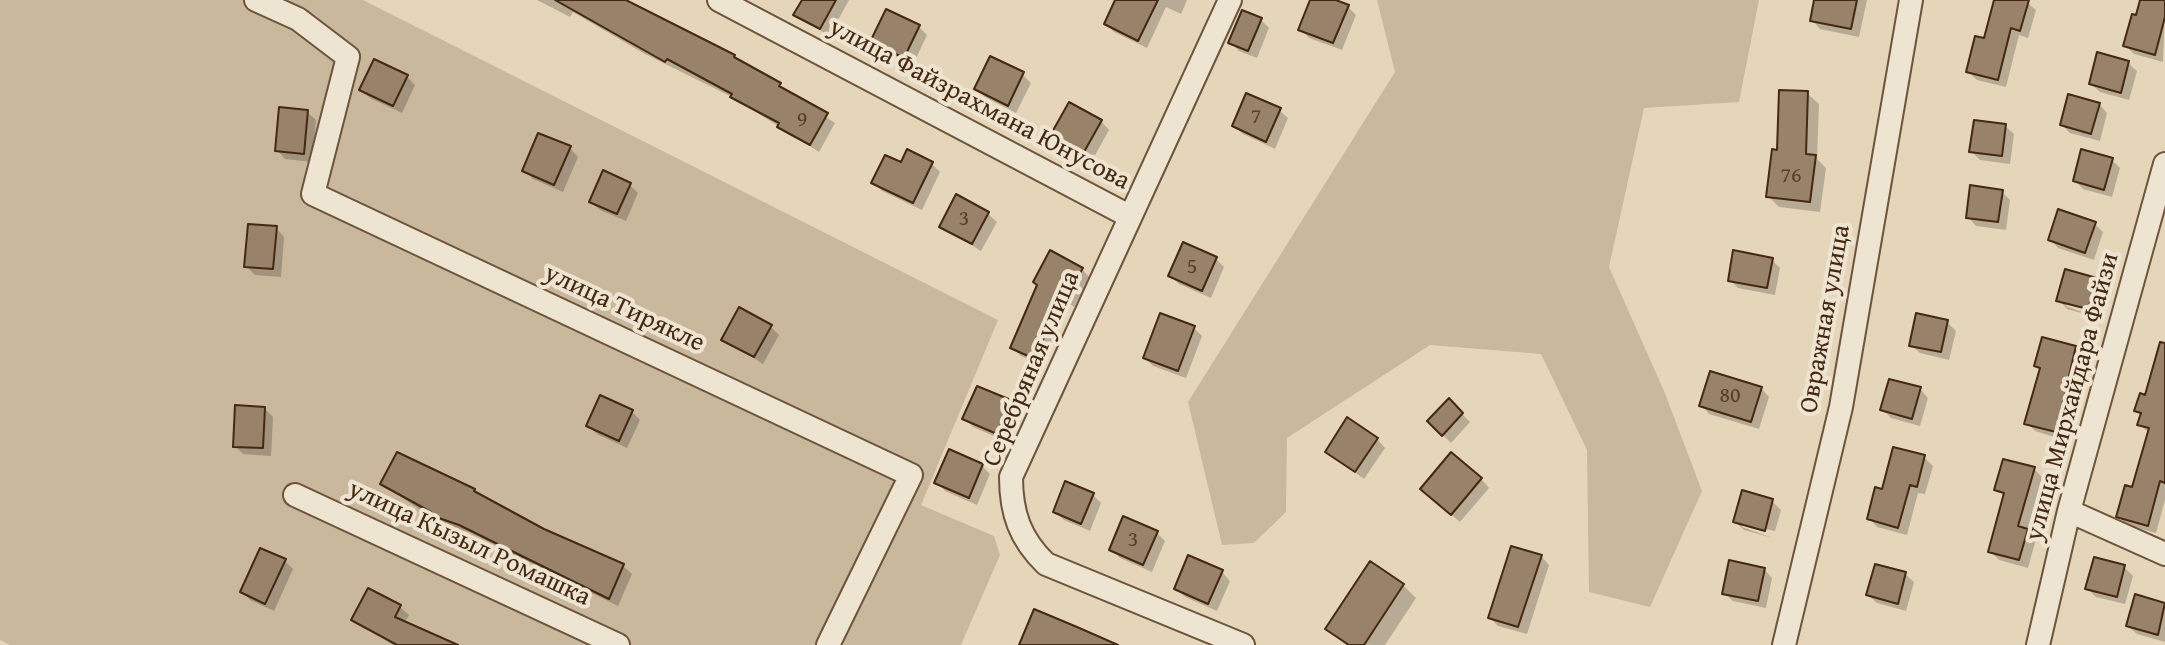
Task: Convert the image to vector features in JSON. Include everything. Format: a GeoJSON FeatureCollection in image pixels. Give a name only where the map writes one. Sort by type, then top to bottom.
{"type":"FeatureCollection","features":[{"type":"Feature","properties":{"kind":"street","name":"улица Тирякле"},"geometry":{"type":"LineString","coordinates":[[256,0],[298,19],[348,57],[313,194],[911,475],[828,645]]}},
{"type":"Feature","properties":{"kind":"street","name":"улица Файзрахмана Юнусова"},"geometry":{"type":"LineString","coordinates":[[719,0],[1129,216]]}},
{"type":"Feature","properties":{"kind":"street","name":"Серебряная улица"},"geometry":{"type":"LineString","coordinates":[[1230,0],[1011,477],[1011,503],[1029,547],[1046,564],[1243,645]]}},
{"type":"Feature","properties":{"kind":"street","name":"Овражная улица"},"geometry":{"type":"LineString","coordinates":[[1784,645],[1841,407],[1911,0]]}},
{"type":"Feature","properties":{"kind":"street","name":"улица Мирхайдара Файзи"},"geometry":{"type":"LineString","coordinates":[[2038,645],[2069,511],[2165,164]]}},
{"type":"Feature","properties":{"kind":"street","name":"улица Кызыл Ромашка"},"geometry":{"type":"LineString","coordinates":[[295,495],[618,645]]}},
{"type":"Feature","properties":{"kind":"street"},"geometry":{"type":"LineString","coordinates":[[2069,511],[2165,554]]}},
{"type":"Feature","properties":{"kind":"shaded area"},"geometry":{"type":"Polygon","coordinates":[[[0,0],[363,0],[998,320],[921,505],[994,536],[1000,555],[961,645],[10,645],[0,640],[0,0]]]}},
{"type":"Feature","properties":{"kind":"shaded area"},"geometry":{"type":"Polygon","coordinates":[[[1377,0],[1759,0],[1739,102],[1644,108],[1609,267],[1664,391],[1702,491],[1650,607],[1589,592],[1587,450],[1541,354],[1430,345],[1287,438],[1286,512],[1254,543],[1222,545],[1188,402],[1395,72],[1377,0]]]}},
{"type":"Feature","properties":{"kind":"building"},"geometry":{"type":"Polygon","coordinates":[[[555,0],[626,0],[735,55],[781,83],[779,86],[828,113],[810,145],[777,127],[779,123],[730,97],[732,94],[667,59],[665,62],[555,0]]]}},
{"type":"Feature","properties":{"kind":"building"},"geometry":{"type":"Polygon","coordinates":[[[802,0],[836,0],[820,29],[793,15],[802,0]]]}},
{"type":"Feature","properties":{"kind":"building"},"geometry":{"type":"Polygon","coordinates":[[[1115,0],[1158,0],[1138,41],[1104,24],[1115,0]]]}},
{"type":"Feature","properties":{"kind":"building"},"geometry":{"type":"Polygon","coordinates":[[[1310,0],[1336,0],[1349,5],[1333,43],[1298,30],[1310,0]]]}},
{"type":"Feature","properties":{"kind":"building"},"geometry":{"type":"Polygon","coordinates":[[[1814,0],[1857,0],[1851,29],[1810,21],[1814,0]]]}},
{"type":"Feature","properties":{"kind":"building"},"geometry":{"type":"Polygon","coordinates":[[[1994,0],[2029,0],[2020,31],[2011,28],[1998,80],[1966,72],[1975,36],[1984,38],[1994,0]]]}},
{"type":"Feature","properties":{"kind":"building"},"geometry":{"type":"Polygon","coordinates":[[[2140,0],[2165,0],[2165,17],[2155,55],[2123,46],[2132,14],[2136,15],[2140,0]]]}},
{"type":"Feature","properties":{"kind":"building"},"geometry":{"type":"Polygon","coordinates":[[[886,9],[920,25],[904,58],[870,42],[886,9]]]}},
{"type":"Feature","properties":{"kind":"building"},"geometry":{"type":"Polygon","coordinates":[[[1242,10],[1262,18],[1248,51],[1228,43],[1242,10]]]}},
{"type":"Feature","properties":{"kind":"building"},"geometry":{"type":"Polygon","coordinates":[[[2097,52],[2129,61],[2121,93],[2089,84],[2097,52]]]}},
{"type":"Feature","properties":{"kind":"building"},"geometry":{"type":"Polygon","coordinates":[[[990,56],[1024,72],[1008,106],[974,89],[990,56]]]}},
{"type":"Feature","properties":{"kind":"building"},"geometry":{"type":"Polygon","coordinates":[[[374,59],[408,75],[393,106],[359,90],[374,59]]]}},
{"type":"Feature","properties":{"kind":"building"},"geometry":{"type":"Polygon","coordinates":[[[1779,90],[1808,91],[1806,154],[1816,155],[1810,202],[1766,197],[1772,149],[1777,150],[1779,90]]]}},
{"type":"Feature","properties":{"kind":"building"},"geometry":{"type":"Polygon","coordinates":[[[1246,93],[1281,108],[1266,142],[1232,126],[1246,93]]]}},
{"type":"Feature","properties":{"kind":"building"},"geometry":{"type":"Polygon","coordinates":[[[2068,94],[2100,103],[2091,134],[2060,125],[2068,94]]]}},
{"type":"Feature","properties":{"kind":"building"},"geometry":{"type":"Polygon","coordinates":[[[1069,102],[1102,120],[1084,152],[1051,134],[1069,102]]]}},
{"type":"Feature","properties":{"kind":"building"},"geometry":{"type":"Polygon","coordinates":[[[279,107],[308,110],[304,154],[275,151],[279,107]]]}},
{"type":"Feature","properties":{"kind":"building"},"geometry":{"type":"Polygon","coordinates":[[[1974,120],[2006,124],[2002,156],[1969,152],[1974,120]]]}},
{"type":"Feature","properties":{"kind":"building"},"geometry":{"type":"Polygon","coordinates":[[[538,133],[571,146],[554,185],[522,171],[538,133]]]}},
{"type":"Feature","properties":{"kind":"building"},"geometry":{"type":"Polygon","coordinates":[[[907,149],[933,162],[913,203],[871,183],[885,155],[901,162],[907,149]]]}},
{"type":"Feature","properties":{"kind":"building"},"geometry":{"type":"Polygon","coordinates":[[[2081,149],[2113,158],[2104,190],[2073,181],[2081,149]]]}},
{"type":"Feature","properties":{"kind":"building"},"geometry":{"type":"Polygon","coordinates":[[[603,170],[631,183],[617,214],[589,202],[603,170]]]}},
{"type":"Feature","properties":{"kind":"building"},"geometry":{"type":"Polygon","coordinates":[[[1970,185],[2003,190],[1998,222],[1966,218],[1970,185]]]}},
{"type":"Feature","properties":{"kind":"building"},"geometry":{"type":"Polygon","coordinates":[[[956,194],[989,212],[972,244],[939,227],[956,194]]]}},
{"type":"Feature","properties":{"kind":"building"},"geometry":{"type":"Polygon","coordinates":[[[2058,209],[2096,222],[2085,253],[2048,240],[2058,209]]]}},
{"type":"Feature","properties":{"kind":"building"},"geometry":{"type":"Polygon","coordinates":[[[248,224],[277,226],[273,269],[244,267],[248,224]]]}},
{"type":"Feature","properties":{"kind":"building"},"geometry":{"type":"Polygon","coordinates":[[[1183,242],[1217,257],[1202,291],[1168,276],[1183,242]]]}},
{"type":"Feature","properties":{"kind":"building"},"geometry":{"type":"Polygon","coordinates":[[[1050,250],[1083,268],[1065,300],[1061,297],[1035,359],[1010,348],[1037,285],[1033,282],[1050,250]]]}},
{"type":"Feature","properties":{"kind":"building"},"geometry":{"type":"Polygon","coordinates":[[[1733,250],[1773,258],[1767,288],[1728,281],[1733,250]]]}},
{"type":"Feature","properties":{"kind":"building"},"geometry":{"type":"Polygon","coordinates":[[[2065,269],[2097,278],[2088,309],[2056,301],[2065,269]]]}},
{"type":"Feature","properties":{"kind":"building"},"geometry":{"type":"Polygon","coordinates":[[[739,307],[772,325],[754,357],[721,340],[739,307]]]}},
{"type":"Feature","properties":{"kind":"building"},"geometry":{"type":"Polygon","coordinates":[[[1160,313],[1195,326],[1178,371],[1143,358],[1160,313]]]}},
{"type":"Feature","properties":{"kind":"building"},"geometry":{"type":"Polygon","coordinates":[[[1916,313],[1948,320],[1941,352],[1909,346],[1916,313]]]}},
{"type":"Feature","properties":{"kind":"building"},"geometry":{"type":"Polygon","coordinates":[[[2042,337],[2076,346],[2056,432],[2024,424],[2040,368],[2034,366],[2042,337]]]}},
{"type":"Feature","properties":{"kind":"building"},"geometry":{"type":"Polygon","coordinates":[[[2160,342],[2165,343],[2165,483],[2160,481],[2148,526],[2116,517],[2125,485],[2132,487],[2149,428],[2137,425],[2141,413],[2134,411],[2140,393],[2145,395],[2160,342]]]}},
{"type":"Feature","properties":{"kind":"building"},"geometry":{"type":"Polygon","coordinates":[[[1710,371],[1762,387],[1751,422],[1699,406],[1710,371]]]}},
{"type":"Feature","properties":{"kind":"building"},"geometry":{"type":"Polygon","coordinates":[[[1889,379],[1921,387],[1912,419],[1880,410],[1889,379]]]}},
{"type":"Feature","properties":{"kind":"building"},"geometry":{"type":"Polygon","coordinates":[[[977,386],[1011,400],[997,434],[962,419],[977,386]]]}},
{"type":"Feature","properties":{"kind":"building"},"geometry":{"type":"Polygon","coordinates":[[[600,395],[633,410],[619,441],[586,426],[600,395]]]}},
{"type":"Feature","properties":{"kind":"building"},"geometry":{"type":"Polygon","coordinates":[[[1449,398],[1463,413],[1442,436],[1427,421],[1449,398]]]}},
{"type":"Feature","properties":{"kind":"building"},"geometry":{"type":"Polygon","coordinates":[[[235,405],[265,407],[263,448],[233,447],[235,405]]]}},
{"type":"Feature","properties":{"kind":"building"},"geometry":{"type":"Polygon","coordinates":[[[1347,417],[1378,438],[1355,472],[1325,452],[1347,417]]]}},
{"type":"Feature","properties":{"kind":"building"},"geometry":{"type":"Polygon","coordinates":[[[1893,447],[1925,455],[1917,487],[1910,485],[1898,528],[1867,519],[1875,487],[1882,489],[1893,447]]]}},
{"type":"Feature","properties":{"kind":"building"},"geometry":{"type":"Polygon","coordinates":[[[949,449],[983,464],[969,498],[934,483],[949,449]]]}},
{"type":"Feature","properties":{"kind":"building"},"geometry":{"type":"Polygon","coordinates":[[[397,452],[475,489],[544,529],[624,564],[609,599],[459,525],[430,515],[431,512],[380,484],[397,452]]]}},
{"type":"Feature","properties":{"kind":"building"},"geometry":{"type":"Polygon","coordinates":[[[1451,452],[1482,478],[1451,515],[1420,489],[1451,452]]]}},
{"type":"Feature","properties":{"kind":"building"},"geometry":{"type":"Polygon","coordinates":[[[2003,459],[2035,467],[2018,526],[2028,529],[2019,560],[1988,552],[2004,493],[1994,490],[2003,459]]]}},
{"type":"Feature","properties":{"kind":"building"},"geometry":{"type":"Polygon","coordinates":[[[1065,481],[1094,493],[1081,524],[1053,512],[1065,481]]]}},
{"type":"Feature","properties":{"kind":"building"},"geometry":{"type":"Polygon","coordinates":[[[1742,490],[1773,499],[1765,531],[1733,522],[1742,490]]]}},
{"type":"Feature","properties":{"kind":"building"},"geometry":{"type":"Polygon","coordinates":[[[1123,516],[1158,531],[1143,565],[1109,550],[1123,516]]]}},
{"type":"Feature","properties":{"kind":"building"},"geometry":{"type":"Polygon","coordinates":[[[1511,546],[1542,555],[1518,627],[1488,618],[1511,546]]]}},
{"type":"Feature","properties":{"kind":"building"},"geometry":{"type":"Polygon","coordinates":[[[260,548],[286,559],[265,604],[240,592],[260,548]]]}},
{"type":"Feature","properties":{"kind":"building"},"geometry":{"type":"Polygon","coordinates":[[[1188,555],[1223,570],[1208,604],[1174,589],[1188,555]]]}},
{"type":"Feature","properties":{"kind":"building"},"geometry":{"type":"Polygon","coordinates":[[[2094,557],[2125,565],[2117,597],[2085,589],[2094,557]]]}},
{"type":"Feature","properties":{"kind":"building"},"geometry":{"type":"Polygon","coordinates":[[[1729,560],[1765,568],[1758,601],[1722,594],[1729,560]]]}},
{"type":"Feature","properties":{"kind":"building"},"geometry":{"type":"Polygon","coordinates":[[[1370,561],[1404,584],[1364,645],[1349,645],[1325,629],[1370,561]]]}},
{"type":"Feature","properties":{"kind":"building"},"geometry":{"type":"Polygon","coordinates":[[[1875,564],[1906,572],[1898,604],[1866,595],[1875,564]]]}},
{"type":"Feature","properties":{"kind":"building"},"geometry":{"type":"Polygon","coordinates":[[[368,588],[401,605],[395,617],[458,645],[397,645],[351,620],[368,588]]]}},
{"type":"Feature","properties":{"kind":"building"},"geometry":{"type":"Polygon","coordinates":[[[2135,594],[2165,603],[2158,635],[2126,626],[2135,594]]]}},
{"type":"Feature","properties":{"kind":"building"},"geometry":{"type":"Polygon","coordinates":[[[1034,609],[1077,627],[1118,645],[1019,645],[1034,609]]]}}]}
